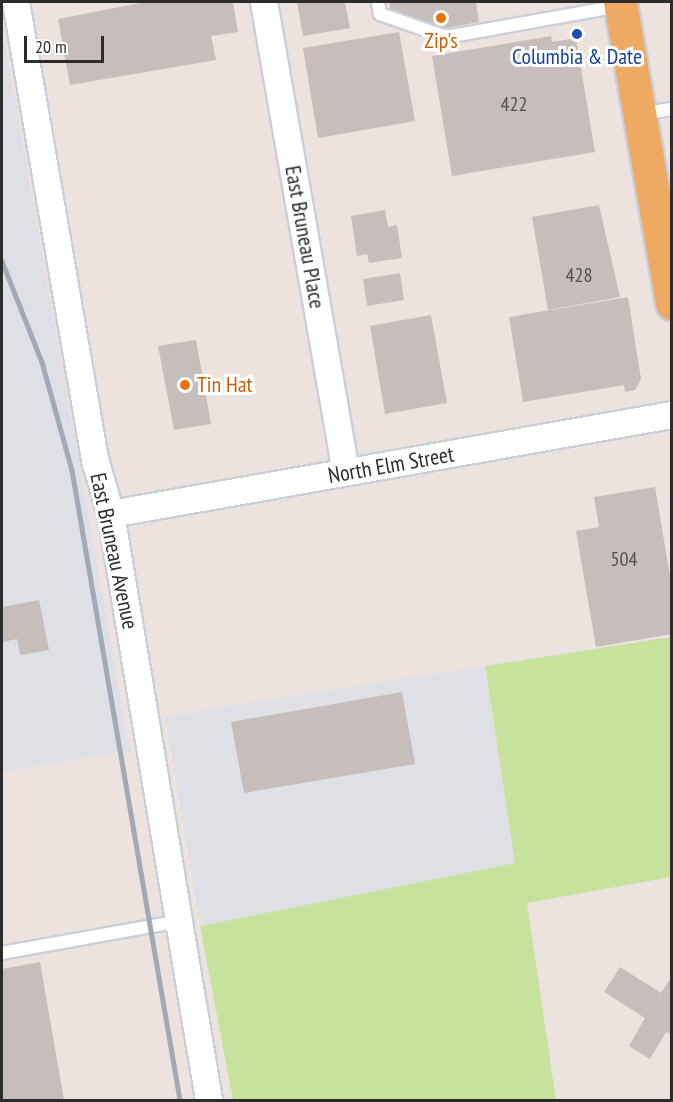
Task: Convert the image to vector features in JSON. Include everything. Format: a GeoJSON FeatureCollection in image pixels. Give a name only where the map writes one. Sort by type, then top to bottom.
{"type":"FeatureCollection","features":[{"type":"Feature","properties":{"kind":"main road"},"geometry":{"type":"LineString","coordinates":[[620,4],[672,304]]}},
{"type":"Feature","properties":{"kind":"street","name":"East Bruneau Avenue"},"geometry":{"type":"LineString","coordinates":[[16,2],[96,464],[111,514],[209,1101]]}},
{"type":"Feature","properties":{"kind":"street","name":"East Bruneau Place"},"geometry":{"type":"LineString","coordinates":[[264,2],[346,472]]}},
{"type":"Feature","properties":{"kind":"street","name":"North Elm Street"},"geometry":{"type":"LineString","coordinates":[[111,514],[672,415]]}},
{"type":"Feature","properties":{"kind":"lane"},"geometry":{"type":"LineString","coordinates":[[378,2],[380,14],[446,37],[620,4]]}},
{"type":"Feature","properties":{"kind":"lane"},"geometry":{"type":"LineString","coordinates":[[639,115],[672,109]]}},
{"type":"Feature","properties":{"kind":"lane"},"geometry":{"type":"LineString","coordinates":[[2,953],[179,921]]}},
{"type":"Feature","properties":{"kind":"shaded area"},"geometry":{"type":"Polygon","coordinates":[[[2,27],[130,751],[2,772],[2,27]]]}},
{"type":"Feature","properties":{"kind":"shaded area"},"geometry":{"type":"Polygon","coordinates":[[[484,666],[515,863],[200,926],[165,716],[484,666]]]}},
{"type":"Feature","properties":{"kind":"green space"},"geometry":{"type":"Polygon","coordinates":[[[671,637],[671,877],[527,903],[556,1100],[233,1100],[200,926],[515,863],[485,666],[671,637]]]}},
{"type":"Feature","properties":{"kind":"building"},"geometry":{"type":"Polygon","coordinates":[[[145,2],[233,2],[238,32],[211,36],[216,60],[70,85],[58,19],[145,2]]]}},
{"type":"Feature","properties":{"kind":"building"},"geometry":{"type":"Polygon","coordinates":[[[297,2],[345,2],[350,28],[303,36],[297,2]]]}},
{"type":"Feature","properties":{"kind":"building","name":"Zip's"},"geometry":{"type":"Polygon","coordinates":[[[389,2],[476,2],[479,22],[440,29],[391,14],[389,2]]]}},
{"type":"Feature","properties":{"kind":"building"},"geometry":{"type":"Polygon","coordinates":[[[399,32],[415,121],[318,138],[303,48],[399,32]]]}},
{"type":"Feature","properties":{"kind":"building"},"geometry":{"type":"Polygon","coordinates":[[[551,36],[552,42],[576,38],[595,152],[452,176],[432,56],[551,36]]]}},
{"type":"Feature","properties":{"kind":"building"},"geometry":{"type":"Polygon","coordinates":[[[599,205],[620,297],[548,310],[532,217],[599,205]]]}},
{"type":"Feature","properties":{"kind":"building"},"geometry":{"type":"Polygon","coordinates":[[[385,210],[388,227],[397,225],[402,258],[369,263],[367,254],[357,256],[351,216],[385,210]]]}},
{"type":"Feature","properties":{"kind":"building"},"geometry":{"type":"Polygon","coordinates":[[[400,273],[404,300],[367,306],[363,279],[400,273]]]}},
{"type":"Feature","properties":{"kind":"building"},"geometry":{"type":"Polygon","coordinates":[[[628,297],[641,379],[635,390],[625,392],[624,385],[523,402],[509,317],[628,297]]]}},
{"type":"Feature","properties":{"kind":"building"},"geometry":{"type":"Polygon","coordinates":[[[431,315],[447,403],[385,414],[370,326],[431,315]]]}},
{"type":"Feature","properties":{"kind":"building","name":"Tin Hat"},"geometry":{"type":"Polygon","coordinates":[[[196,340],[211,424],[174,430],[158,346],[196,340]]]}},
{"type":"Feature","properties":{"kind":"building"},"geometry":{"type":"Polygon","coordinates":[[[655,487],[672,588],[672,634],[596,647],[576,531],[599,527],[594,497],[655,487]]]}},
{"type":"Feature","properties":{"kind":"building"},"geometry":{"type":"Polygon","coordinates":[[[39,600],[49,650],[20,655],[17,639],[2,642],[2,607],[39,600]]]}},
{"type":"Feature","properties":{"kind":"building"},"geometry":{"type":"Polygon","coordinates":[[[402,692],[415,764],[244,793],[231,722],[402,692]]]}},
{"type":"Feature","properties":{"kind":"building"},"geometry":{"type":"Polygon","coordinates":[[[40,962],[64,1100],[2,1100],[2,969],[40,962]]]}},
{"type":"Feature","properties":{"kind":"building"},"geometry":{"type":"Polygon","coordinates":[[[620,967],[661,993],[672,976],[672,1035],[666,1032],[650,1059],[629,1046],[645,1018],[604,992],[620,967]]]}},
{"type":"Feature","properties":{"kind":"railway"},"geometry":{"type":"LineString","coordinates":[[2,261],[42,362],[72,470],[180,1100]]}},
{"type":"Feature","properties":{"kind":"place","name":"Zip's"},"geometry":{"type":"Point","coordinates":[441,18]}},
{"type":"Feature","properties":{"kind":"place","name":"Columbia & Date"},"geometry":{"type":"Point","coordinates":[577,34]}},
{"type":"Feature","properties":{"kind":"place","name":"Tin Hat"},"geometry":{"type":"Point","coordinates":[185,385]}}]}
